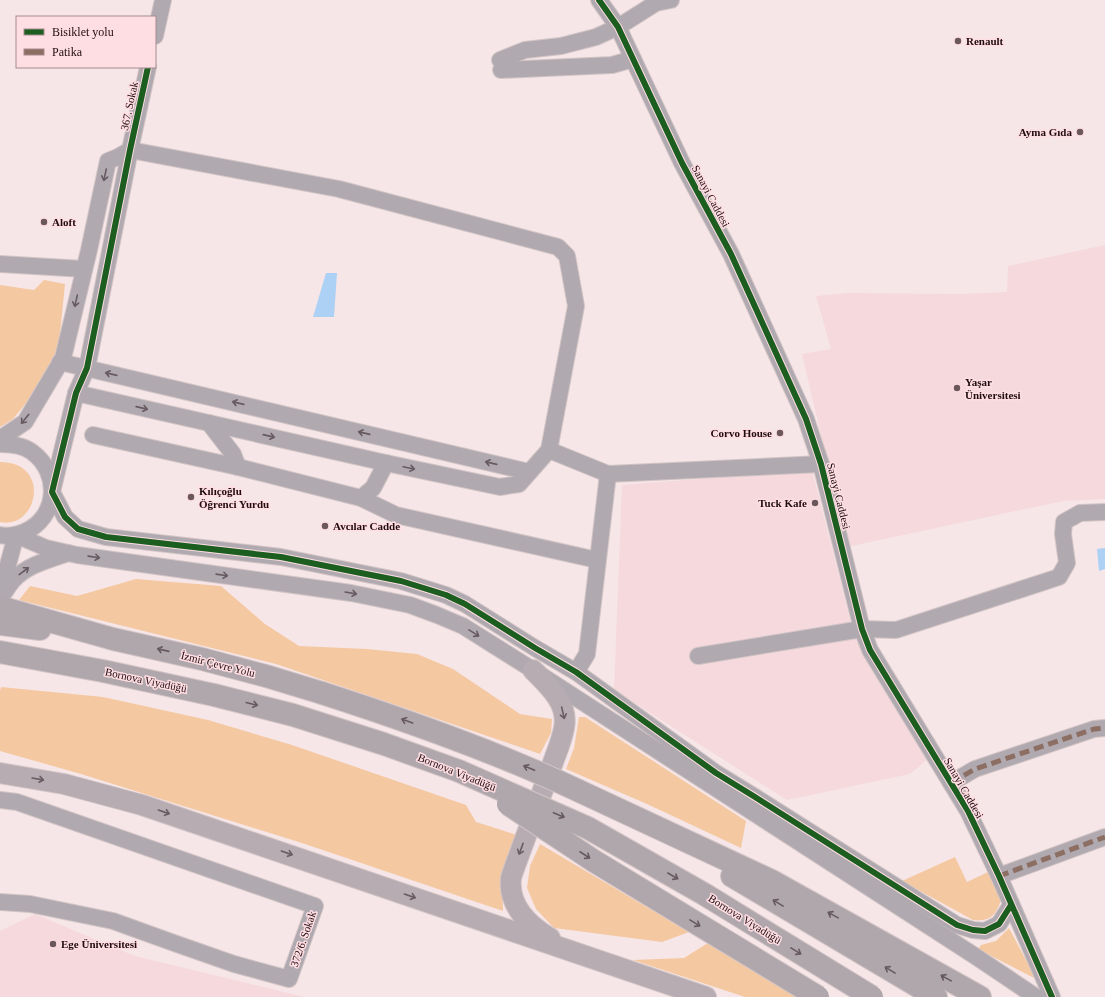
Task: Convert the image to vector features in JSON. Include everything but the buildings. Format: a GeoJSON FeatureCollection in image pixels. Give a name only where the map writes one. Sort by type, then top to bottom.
{"type":"FeatureCollection","features":[{"type":"Feature","properties":{"kind":"highway"},"geometry":{"type":"LineString","coordinates":[[0,607],[113,639]]}},
{"type":"Feature","properties":{"kind":"highway"},"geometry":{"type":"LineString","coordinates":[[0,624],[113,639]]}},
{"type":"Feature","properties":{"kind":"highway","name":"İzmir Çevre Yolu"},"geometry":{"type":"LineString","coordinates":[[113,639],[202,659],[266,676],[390,715],[483,748],[577,790]]}},
{"type":"Feature","properties":{"kind":"highway","name":"Bornova Viyadüğü"},"geometry":{"type":"LineString","coordinates":[[0,652],[103,671],[214,695],[293,715],[384,744],[459,772],[588,828],[704,894],[872,997]]}},
{"type":"Feature","properties":{"kind":"highway"},"geometry":{"type":"LineString","coordinates":[[0,665],[103,671]]}},
{"type":"Feature","properties":{"kind":"highway"},"geometry":{"type":"LineString","coordinates":[[459,772],[594,861],[818,997]]}},
{"type":"Feature","properties":{"kind":"highway"},"geometry":{"type":"LineString","coordinates":[[577,790],[758,891],[936,997]]}},
{"type":"Feature","properties":{"kind":"highway"},"geometry":{"type":"LineString","coordinates":[[577,790],[772,881],[980,997]]}},
{"type":"Feature","properties":{"kind":"main road"},"geometry":{"type":"LineString","coordinates":[[533,670],[557,695],[563,708],[565,727],[511,877],[512,896],[520,913],[526,920],[542,933],[580,954]]}},
{"type":"Feature","properties":{"kind":"main road"},"geometry":{"type":"LineString","coordinates":[[0,772],[64,784],[142,805],[706,997]]}},
{"type":"Feature","properties":{"kind":"street"},"geometry":{"type":"LineString","coordinates":[[156,32],[163,0]]}},
{"type":"Feature","properties":{"kind":"street","name":"Sanayi Caddesi"},"geometry":{"type":"LineString","coordinates":[[599,0],[618,27],[682,163],[735,262],[806,419],[821,464],[862,629],[870,650],[968,811],[999,876],[1052,997]]}},
{"type":"Feature","properties":{"kind":"street"},"geometry":{"type":"LineString","coordinates":[[610,0],[615,0]]}},
{"type":"Feature","properties":{"kind":"street"},"geometry":{"type":"LineString","coordinates":[[633,59],[612,65],[501,65],[525,50],[560,46],[596,38],[618,27],[660,1]]}},
{"type":"Feature","properties":{"kind":"street","name":"367. Sokak"},"geometry":{"type":"LineString","coordinates":[[16,535],[30,529],[41,519],[49,507],[76,393],[87,368],[148,68]]}},
{"type":"Feature","properties":{"kind":"street"},"geometry":{"type":"LineString","coordinates":[[0,438],[25,422],[63,358],[89,250],[108,160],[118,157],[130,150],[339,189],[558,247],[567,256],[576,306],[550,450],[519,484],[500,487],[386,463],[76,393]]}},
{"type":"Feature","properties":{"kind":"street"},"geometry":{"type":"LineString","coordinates":[[0,264],[84,270]]}},
{"type":"Feature","properties":{"kind":"street"},"geometry":{"type":"LineString","coordinates":[[60,362],[529,472]]}},
{"type":"Feature","properties":{"kind":"street"},"geometry":{"type":"LineString","coordinates":[[210,423],[233,454],[238,466]]}},
{"type":"Feature","properties":{"kind":"street"},"geometry":{"type":"LineString","coordinates":[[93,434],[238,466],[361,498],[396,515],[597,560]]}},
{"type":"Feature","properties":{"kind":"street"},"geometry":{"type":"LineString","coordinates":[[0,444],[17,445],[31,451],[43,462],[50,476],[52,492],[65,518],[78,529],[106,537],[281,557],[401,581],[446,595],[465,604],[576,672],[716,773],[957,925],[973,930],[984,931],[999,924],[1011,905]]}},
{"type":"Feature","properties":{"kind":"street"},"geometry":{"type":"LineString","coordinates":[[550,450],[608,474],[821,464]]}},
{"type":"Feature","properties":{"kind":"street"},"geometry":{"type":"LineString","coordinates":[[361,498],[373,488],[386,463]]}},
{"type":"Feature","properties":{"kind":"street"},"geometry":{"type":"LineString","coordinates":[[576,672],[587,654],[608,474]]}},
{"type":"Feature","properties":{"kind":"street"},"geometry":{"type":"LineString","coordinates":[[698,656],[862,629],[896,630],[1059,577],[1067,563],[1063,534],[1064,522],[1080,514],[1105,512]]}},
{"type":"Feature","properties":{"kind":"street"},"geometry":{"type":"LineString","coordinates":[[0,535],[16,535],[46,548],[76,555],[351,593],[410,605],[463,626],[1036,997]]}},
{"type":"Feature","properties":{"kind":"street"},"geometry":{"type":"LineString","coordinates":[[0,595],[16,535]]}},
{"type":"Feature","properties":{"kind":"street"},"geometry":{"type":"LineString","coordinates":[[0,601],[8,586],[16,577],[29,567],[69,553]]}},
{"type":"Feature","properties":{"kind":"street"},"geometry":{"type":"LineString","coordinates":[[950,783],[975,769],[1094,729],[1105,728]]}},
{"type":"Feature","properties":{"kind":"street","name":"372/6. Sokak"},"geometry":{"type":"LineString","coordinates":[[0,800],[17,802],[315,906],[289,979],[234,964],[113,921],[30,904],[0,902]]}},
{"type":"Feature","properties":{"kind":"street"},"geometry":{"type":"LineString","coordinates":[[999,876],[1105,837]]}},
{"type":"Feature","properties":{"kind":"shaded area","name":"Yaşar Üniversitesi"},"geometry":{"type":"Polygon","coordinates":[[[1105,245],[1105,499],[1063,501],[847,547],[802,354],[831,349],[816,296],[847,293],[962,294],[1007,292],[1008,266],[1105,245]]]}},
{"type":"Feature","properties":{"kind":"shaded area"},"geometry":{"type":"Polygon","coordinates":[[[44,280],[65,284],[58,354],[41,385],[13,419],[0,427],[0,285],[34,290],[44,280]]]}},
{"type":"Feature","properties":{"kind":"shaded area"},"geometry":{"type":"Polygon","coordinates":[[[0,462],[16,465],[27,472],[33,483],[34,495],[30,507],[23,516],[13,522],[0,522],[0,462]]]}},
{"type":"Feature","properties":{"kind":"shaded area"},"geometry":{"type":"Polygon","coordinates":[[[812,470],[851,624],[929,758],[910,774],[787,800],[614,690],[622,485],[812,470]]]}},
{"type":"Feature","properties":{"kind":"shaded area"},"geometry":{"type":"Polygon","coordinates":[[[136,579],[221,586],[265,624],[299,646],[367,649],[417,654],[453,669],[520,714],[552,719],[551,733],[540,754],[276,664],[19,600],[30,586],[77,596],[136,579]]]}},
{"type":"Feature","properties":{"kind":"shaded area"},"geometry":{"type":"Polygon","coordinates":[[[1,687],[103,697],[208,720],[292,745],[466,805],[476,822],[517,835],[502,870],[503,911],[305,844],[81,774],[0,751],[1,687]]]}},
{"type":"Feature","properties":{"kind":"shaded area"},"geometry":{"type":"Polygon","coordinates":[[[579,717],[585,717],[746,821],[741,848],[647,804],[566,769],[574,748],[579,717]]]}},
{"type":"Feature","properties":{"kind":"shaded area"},"geometry":{"type":"Polygon","coordinates":[[[540,844],[689,932],[662,942],[554,928],[536,909],[527,888],[530,866],[540,844]]]}},
{"type":"Feature","properties":{"kind":"shaded area"},"geometry":{"type":"Polygon","coordinates":[[[955,857],[967,882],[988,872],[1001,900],[997,910],[988,919],[973,920],[902,881],[955,857]]]}},
{"type":"Feature","properties":{"kind":"shaded area","name":"Ege Üniversitesi"},"geometry":{"type":"Polygon","coordinates":[[[35,914],[135,956],[305,997],[0,997],[0,931],[35,914]]]}},
{"type":"Feature","properties":{"kind":"shaded area"},"geometry":{"type":"Polygon","coordinates":[[[1009,928],[1036,979],[978,949],[981,945],[996,941],[1009,928]]]}},
{"type":"Feature","properties":{"kind":"shaded area"},"geometry":{"type":"Polygon","coordinates":[[[711,941],[803,997],[745,997],[633,960],[684,958],[711,941]]]}},
{"type":"Feature","properties":{"kind":"water"},"geometry":{"type":"Polygon","coordinates":[[[326,273],[337,273],[334,317],[313,317],[326,273]]]}},
{"type":"Feature","properties":{"kind":"water"},"geometry":{"type":"Polygon","coordinates":[[[1105,548],[1105,569],[1099,571],[1097,549],[1105,548]]]}},
{"type":"Feature","properties":{"kind":"marked path"},"geometry":{"type":"LineString","coordinates":[[951,783],[975,769],[1094,729],[1105,728]]}},
{"type":"Feature","properties":{"kind":"marked path"},"geometry":{"type":"LineString","coordinates":[[999,876],[1105,837]]}},
{"type":"Feature","properties":{"kind":"cycle path"},"geometry":{"type":"LineString","coordinates":[[599,0],[618,27],[682,163],[731,254],[806,419],[821,464],[862,629],[870,650],[968,811],[999,876],[1052,997]]}},
{"type":"Feature","properties":{"kind":"cycle path"},"geometry":{"type":"LineString","coordinates":[[148,68],[87,368],[76,393],[52,492],[65,517],[78,529],[106,537],[281,557],[401,581],[446,595],[465,604],[576,672],[716,773],[957,925],[973,930],[985,931],[999,924],[1011,905]]}},
{"type":"Feature","properties":{"kind":"place","name":"Renault"},"geometry":{"type":"Point","coordinates":[958,41]}},
{"type":"Feature","properties":{"kind":"place","name":"Ayma Gıda"},"geometry":{"type":"Point","coordinates":[1080,132]}},
{"type":"Feature","properties":{"kind":"place","name":"Aloft"},"geometry":{"type":"Point","coordinates":[44,222]}},
{"type":"Feature","properties":{"kind":"place","name":"Yaşar Üniversitesi"},"geometry":{"type":"Point","coordinates":[957,388]}},
{"type":"Feature","properties":{"kind":"place","name":"Corvo House"},"geometry":{"type":"Point","coordinates":[780,433]}},
{"type":"Feature","properties":{"kind":"place","name":"Kılıçoğlu Öğrenci Yurdu"},"geometry":{"type":"Point","coordinates":[191,497]}},
{"type":"Feature","properties":{"kind":"place","name":"Tuck Kafe"},"geometry":{"type":"Point","coordinates":[815,503]}},
{"type":"Feature","properties":{"kind":"place","name":"Avcılar Cadde"},"geometry":{"type":"Point","coordinates":[325,526]}},
{"type":"Feature","properties":{"kind":"place","name":"Ege Üniversitesi"},"geometry":{"type":"Point","coordinates":[53,944]}}]}
